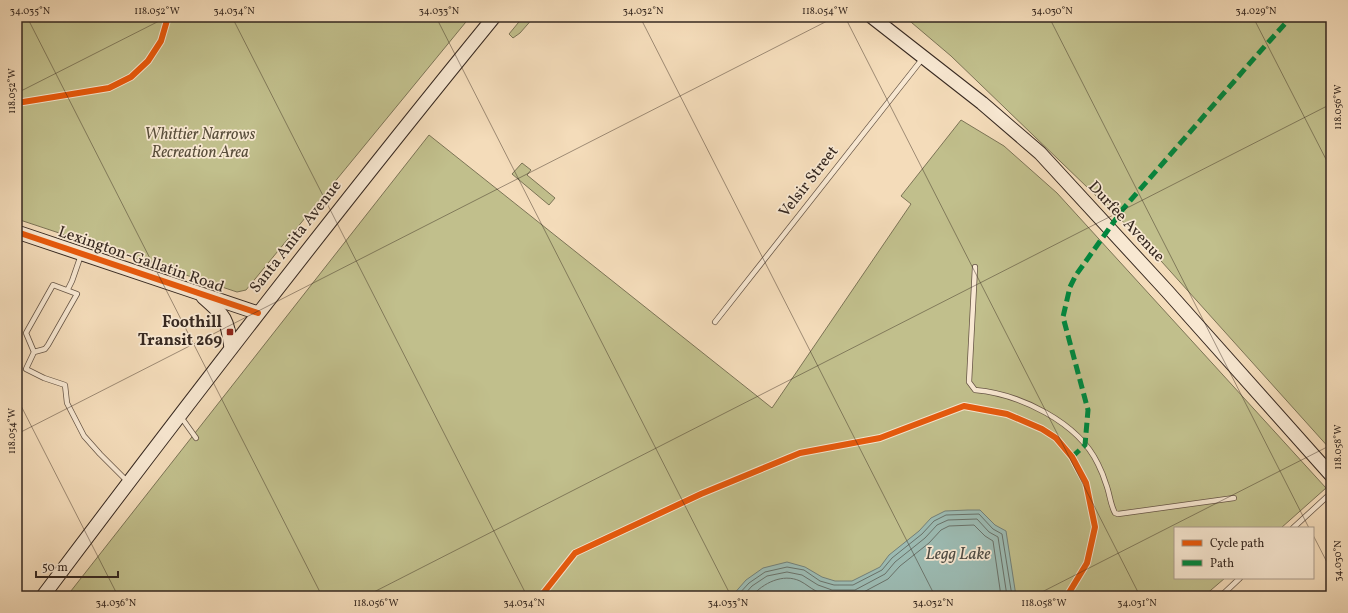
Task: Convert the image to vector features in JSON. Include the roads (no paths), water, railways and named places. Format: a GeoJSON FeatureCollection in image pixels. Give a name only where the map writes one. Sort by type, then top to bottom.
{"type":"FeatureCollection","features":[{"type":"Feature","properties":{"kind":"main road","name":"Santa Anita Avenue"},"geometry":{"type":"LineString","coordinates":[[43,596],[128,482],[258,313],[402,130],[494,17]]}},
{"type":"Feature","properties":{"kind":"main road","name":"Durfee Avenue"},"geometry":{"type":"LineString","coordinates":[[872,17],[998,116],[1040,153],[1167,291],[1331,475]]}},
{"type":"Feature","properties":{"kind":"main road","name":"Lexington-Gallatin Road"},"geometry":{"type":"LineString","coordinates":[[17,232],[258,313]]}},
{"type":"Feature","properties":{"kind":"main road"},"geometry":{"type":"LineString","coordinates":[[199,293],[222,313],[228,326],[231,348]]}},
{"type":"Feature","properties":{"kind":"lane","name":"Velsir Street"},"geometry":{"type":"LineString","coordinates":[[715,322],[924,58]]}},
{"type":"Feature","properties":{"kind":"lane"},"geometry":{"type":"LineString","coordinates":[[68,289],[81,254]]}},
{"type":"Feature","properties":{"kind":"lane"},"geometry":{"type":"LineString","coordinates":[[975,266],[969,382],[975,390],[987,391],[1009,397],[1033,406],[1064,423],[1086,445],[1098,463],[1115,513],[1118,514],[1234,498]]}},
{"type":"Feature","properties":{"kind":"lane"},"geometry":{"type":"LineString","coordinates":[[34,352],[44,349],[48,345],[77,294],[68,289],[53,285],[26,333],[34,352],[26,369],[44,378],[65,385],[67,403],[84,436],[128,482]]}},
{"type":"Feature","properties":{"kind":"lane"},"geometry":{"type":"LineString","coordinates":[[180,415],[196,438]]}},
{"type":"Feature","properties":{"kind":"lane"},"geometry":{"type":"LineString","coordinates":[[1294,527],[1331,493]]}},
{"type":"Feature","properties":{"kind":"lane"},"geometry":{"type":"LineString","coordinates":[[1221,596],[1239,579]]}},
{"type":"Feature","properties":{"kind":"water","name":"Legg Lake"},"geometry":{"type":"Polygon","coordinates":[[[980,510],[995,525],[1006,531],[1016,596],[732,596],[746,580],[763,568],[787,562],[805,567],[822,577],[835,581],[852,581],[880,567],[889,555],[919,531],[931,518],[945,511],[980,510]]]}},
{"type":"Feature","properties":{"kind":"place","name":"Foothill Transit 269"},"geometry":{"type":"Point","coordinates":[230,332]}},
{"type":"Feature","properties":{"kind":"park label","name":"Whittier Narrows Recreation Area"},"geometry":{"type":"Point","coordinates":[200,144]}}]}
